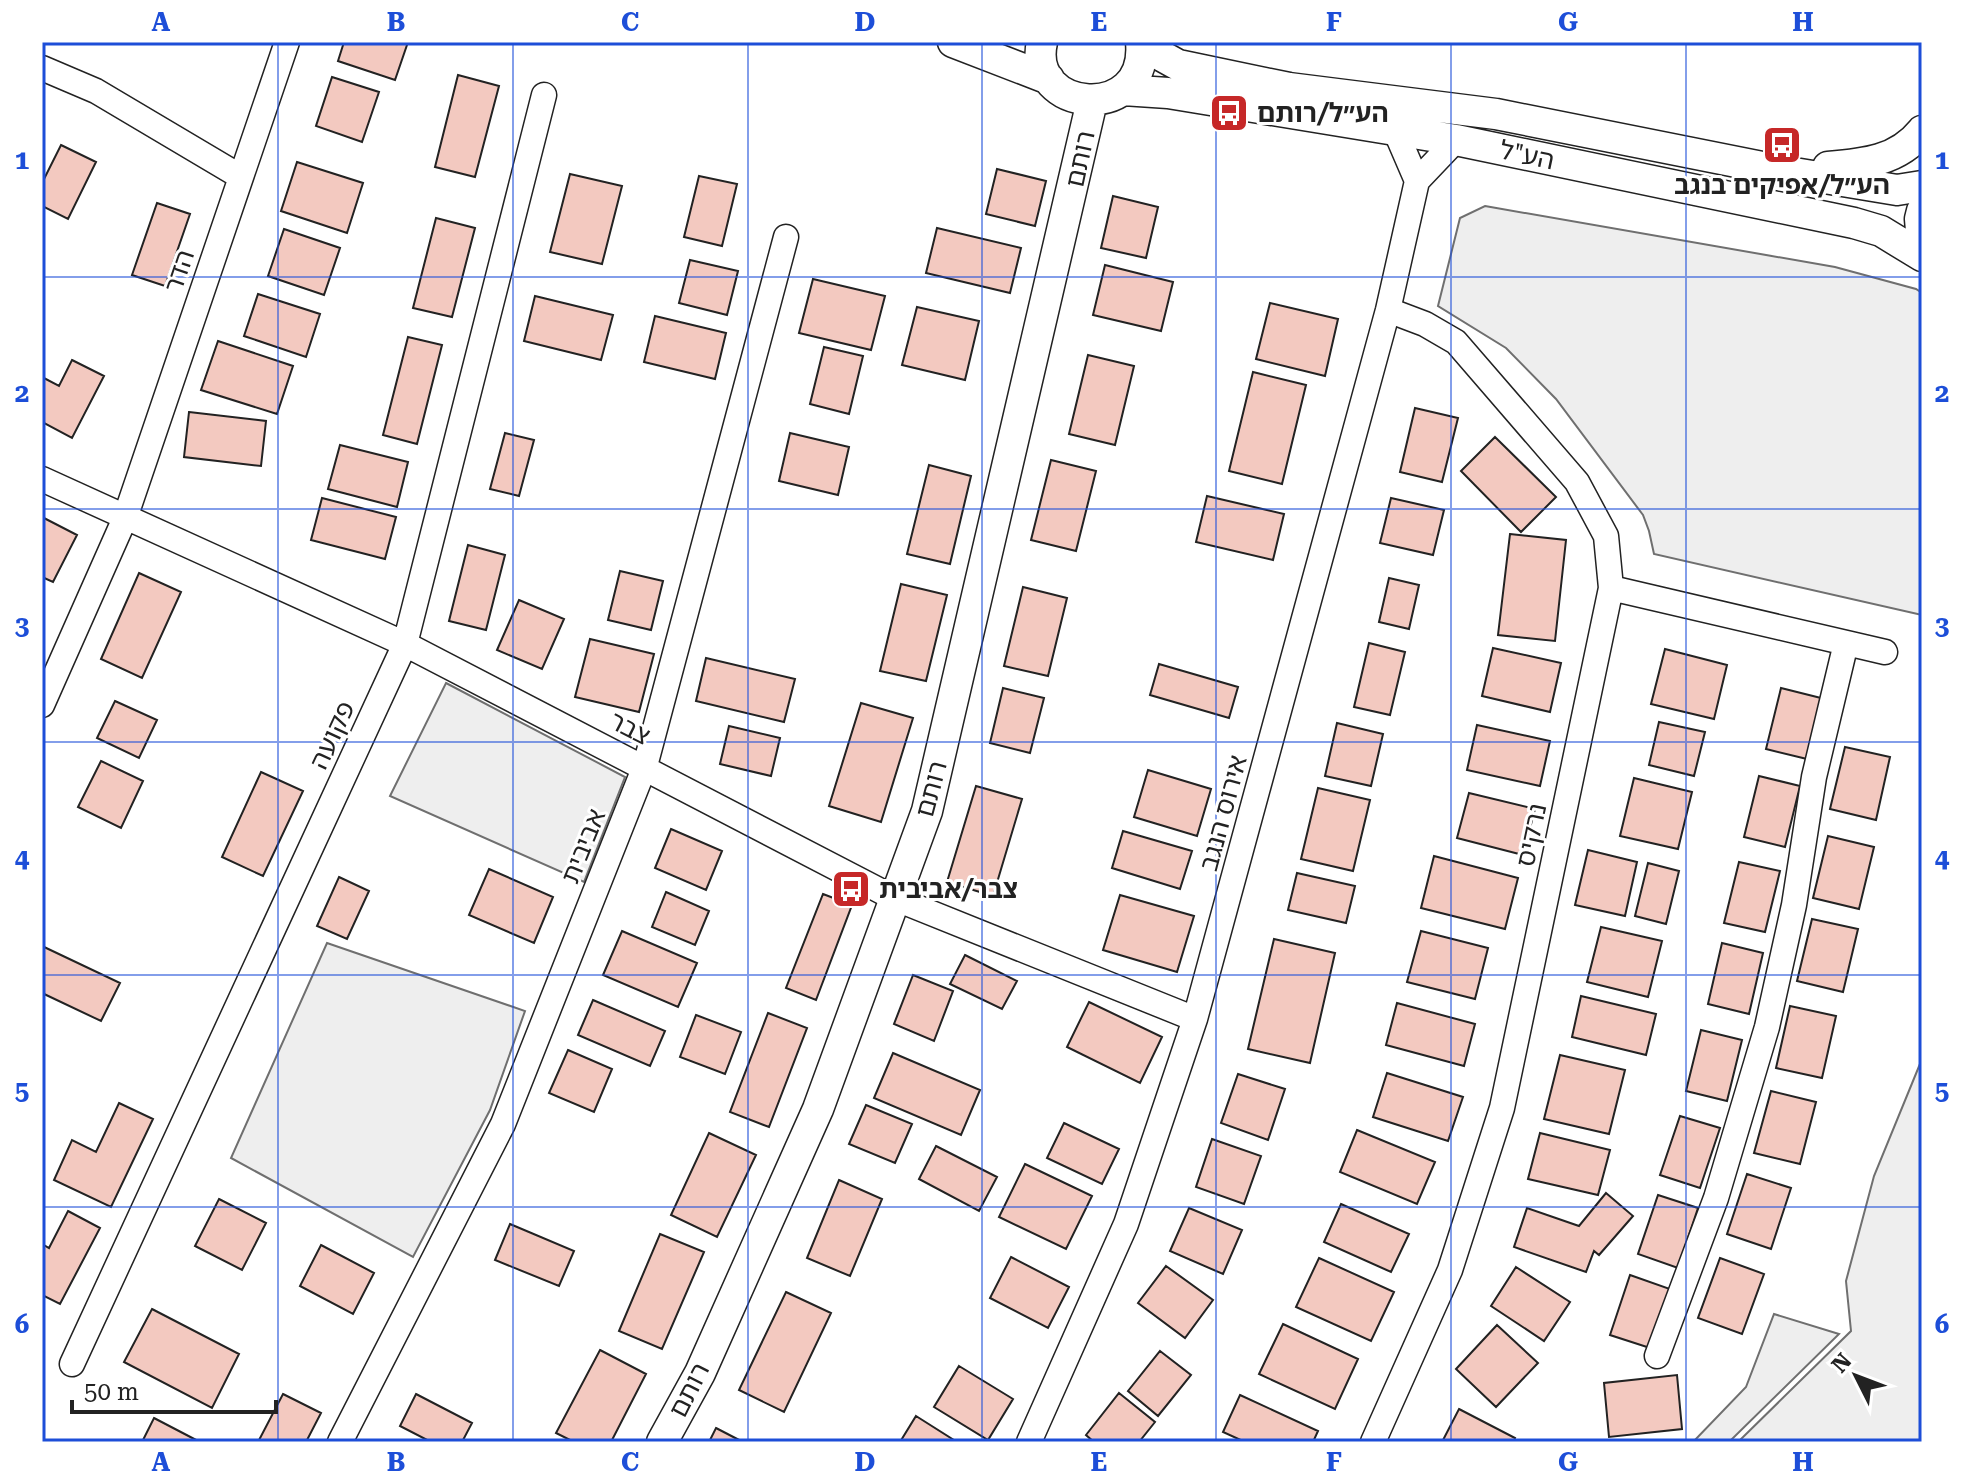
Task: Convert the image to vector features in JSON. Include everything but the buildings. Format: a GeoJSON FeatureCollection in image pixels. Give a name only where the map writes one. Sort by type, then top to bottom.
{"type":"FeatureCollection","features":[{"type":"Feature","properties":{"kind":"street","name":"הדר"},"geometry":{"type":"LineString","coordinates":[[42,705],[125,518],[287,42]]}},
{"type":"Feature","properties":{"kind":"street"},"geometry":{"type":"LineString","coordinates":[[953,42],[1049,79],[1068,95],[1092,101],[1109,98],[1123,90],[1141,62],[1141,44]]}},
{"type":"Feature","properties":{"kind":"street"},"geometry":{"type":"LineString","coordinates":[[1042,42],[1042,64],[1049,79]]}},
{"type":"Feature","properties":{"kind":"street","name":"הע\"ל"},"geometry":{"type":"LineString","coordinates":[[1141,44],[1178,65],[1289,88],[1496,114],[1782,171],[1897,190],[1922,186]]}},
{"type":"Feature","properties":{"kind":"street"},"geometry":{"type":"LineString","coordinates":[[42,68],[96,91],[241,177]]}},
{"type":"Feature","properties":{"kind":"street","name":"הע\"ל"},"geometry":{"type":"LineString","coordinates":[[1123,90],[1168,93],[1456,140],[1854,223],[1881,231],[1922,256]]}},
{"type":"Feature","properties":{"kind":"street","name":"פקועה"},"geometry":{"type":"LineString","coordinates":[[72,1364],[405,644],[544,95]]}},
{"type":"Feature","properties":{"kind":"street","name":"רותם"},"geometry":{"type":"LineString","coordinates":[[662,1442],[700,1373],[818,1109],[927,811],[1092,101]]}},
{"type":"Feature","properties":{"kind":"street"},"geometry":{"type":"LineString","coordinates":[[1395,130],[1417,181],[1456,140]]}},
{"type":"Feature","properties":{"kind":"street"},"geometry":{"type":"LineString","coordinates":[[1782,171],[1878,162],[1891,156],[1922,131]]}},
{"type":"Feature","properties":{"kind":"street","name":"אירוס הנגב"},"geometry":{"type":"LineString","coordinates":[[1029,1442],[1126,1224],[1195,1019],[1388,310],[1417,181]]}},
{"type":"Feature","properties":{"kind":"street"},"geometry":{"type":"LineString","coordinates":[[1922,211],[1922,242]]}},
{"type":"Feature","properties":{"kind":"street","name":"אביבית"},"geometry":{"type":"LineString","coordinates":[[340,1442],[503,1124],[645,766],[786,237]]}},
{"type":"Feature","properties":{"kind":"street","name":"נרקיס"},"geometry":{"type":"LineString","coordinates":[[1373,1442],[1450,1270],[1502,1108],[1611,588],[1606,536],[1577,482],[1456,342],[1425,324],[1388,310]]}},
{"type":"Feature","properties":{"kind":"street","name":"צבר"},"geometry":{"type":"LineString","coordinates":[[42,479],[405,644],[894,898],[1195,1019]]}},
{"type":"Feature","properties":{"kind":"street"},"geometry":{"type":"LineString","coordinates":[[1611,588],[1885,652]]}},
{"type":"Feature","properties":{"kind":"street"},"geometry":{"type":"LineString","coordinates":[[1657,1356],[1716,1198],[1767,1027],[1794,905],[1814,777],[1846,643]]}},
{"type":"Feature","properties":{"kind":"shaded area"},"geometry":{"type":"Polygon","coordinates":[[[1485,206],[1835,267],[1922,293],[1922,615],[1654,554],[1643,515],[1556,399],[1506,348],[1438,306],[1460,218],[1485,206]]]}},
{"type":"Feature","properties":{"kind":"shaded area"},"geometry":{"type":"Polygon","coordinates":[[[446,683],[625,777],[584,882],[390,796],[446,683]]]}},
{"type":"Feature","properties":{"kind":"shaded area"},"geometry":{"type":"Polygon","coordinates":[[[327,943],[525,1011],[490,1110],[413,1257],[231,1158],[327,943]]]}},
{"type":"Feature","properties":{"kind":"shaded area"},"geometry":{"type":"Polygon","coordinates":[[[1922,1059],[1922,1442],[1738,1442],[1851,1331],[1846,1281],[1874,1176],[1922,1059]]]}},
{"type":"Feature","properties":{"kind":"shaded area"},"geometry":{"type":"Polygon","coordinates":[[[1774,1314],[1839,1334],[1729,1442],[1693,1442],[1746,1387],[1774,1314]]]}},
{"type":"Feature","properties":{"kind":"place","name":"הע״ל/רותם"},"geometry":{"type":"Point","coordinates":[1229,113]}},
{"type":"Feature","properties":{"kind":"place","name":"הע״ל/אפיקים בנגב"},"geometry":{"type":"Point","coordinates":[1782,145]}},
{"type":"Feature","properties":{"kind":"place","name":"צבר/אביבית"},"geometry":{"type":"Point","coordinates":[851,889]}}]}
